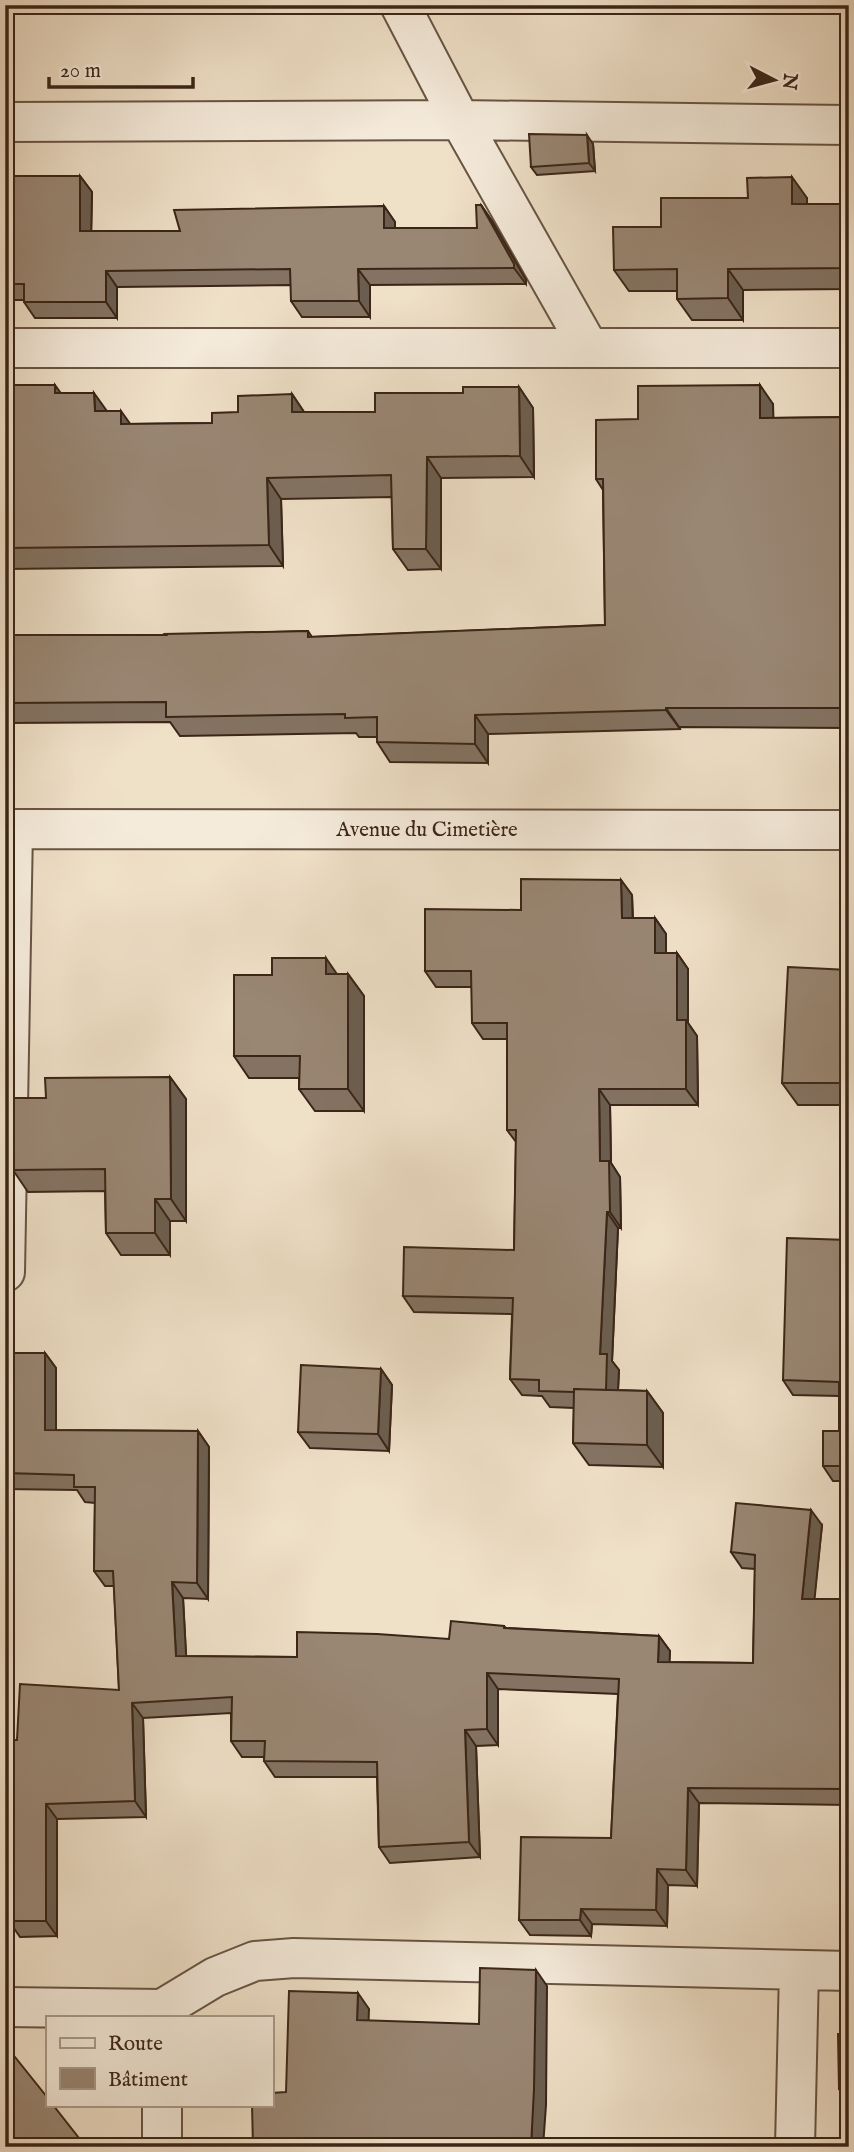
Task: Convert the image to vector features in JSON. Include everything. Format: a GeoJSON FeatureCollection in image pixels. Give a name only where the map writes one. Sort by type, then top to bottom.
{"type":"FeatureCollection","features":[{"type":"Feature","properties":{"kind":"street"},"geometry":{"type":"LineString","coordinates":[[400,5],[460,120],[589,348]]}},
{"type":"Feature","properties":{"kind":"street"},"geometry":{"type":"LineString","coordinates":[[5,122],[460,120],[849,125]]}},
{"type":"Feature","properties":{"kind":"street"},"geometry":{"type":"LineString","coordinates":[[5,348],[849,348]]}},
{"type":"Feature","properties":{"kind":"street"},"geometry":{"type":"LineString","coordinates":[[5,1272],[9,829]]}},
{"type":"Feature","properties":{"kind":"street","name":"Avenue du Cimetière"},"geometry":{"type":"LineString","coordinates":[[9,829],[849,830]]}},
{"type":"Feature","properties":{"kind":"street"},"geometry":{"type":"LineString","coordinates":[[5,2007],[162,2013],[215,1977],[255,1961],[294,1958],[849,1971]]}},
{"type":"Feature","properties":{"kind":"street"},"geometry":{"type":"LineString","coordinates":[[795,2147],[799,1970]]}},
{"type":"Feature","properties":{"kind":"street"},"geometry":{"type":"LineString","coordinates":[[162,2106],[162,2147]]}},
{"type":"Feature","properties":{"kind":"building"},"geometry":{"type":"Polygon","coordinates":[[[529,134],[587,135],[589,163],[531,167],[529,134]]]}},
{"type":"Feature","properties":{"kind":"building"},"geometry":{"type":"Polygon","coordinates":[[[5,176],[80,176],[80,231],[180,231],[174,210],[384,206],[384,228],[477,228],[476,205],[481,205],[514,268],[358,269],[359,301],[291,301],[290,269],[106,271],[106,302],[24,302],[24,284],[5,284],[5,176]]]}},
{"type":"Feature","properties":{"kind":"building"},"geometry":{"type":"Polygon","coordinates":[[[792,177],[792,204],[849,204],[849,268],[728,269],[728,298],[677,299],[677,269],[614,270],[613,227],[661,227],[661,198],[748,198],[747,178],[792,177]]]}},
{"type":"Feature","properties":{"kind":"building"},"geometry":{"type":"Polygon","coordinates":[[[5,385],[55,385],[55,393],[94,393],[95,411],[121,411],[121,424],[212,423],[212,413],[238,412],[238,396],[292,394],[292,412],[375,412],[375,393],[463,393],[463,387],[519,387],[520,456],[427,457],[426,549],[393,549],[391,475],[267,478],[269,545],[5,548],[5,385]]]}},
{"type":"Feature","properties":{"kind":"building"},"geometry":{"type":"Polygon","coordinates":[[[760,385],[760,418],[849,417],[849,708],[666,708],[475,715],[475,744],[377,742],[377,717],[345,718],[345,714],[166,717],[166,702],[5,703],[5,635],[166,635],[308,631],[308,637],[605,625],[603,479],[596,479],[596,420],[638,419],[638,386],[760,385]]]}},
{"type":"Feature","properties":{"kind":"building"},"geometry":{"type":"Polygon","coordinates":[[[521,879],[621,880],[622,918],[655,918],[655,953],[677,953],[677,1020],[686,1020],[686,1089],[599,1089],[600,1161],[609,1161],[610,1212],[607,1212],[600,1354],[607,1354],[606,1390],[539,1391],[539,1380],[510,1379],[513,1298],[403,1296],[404,1247],[514,1250],[516,1130],[507,1130],[507,1023],[472,1023],[471,971],[425,971],[425,909],[521,910],[521,879]]]}},
{"type":"Feature","properties":{"kind":"building"},"geometry":{"type":"Polygon","coordinates":[[[272,958],[326,958],[326,974],[348,974],[348,1089],[299,1089],[300,1056],[234,1056],[234,975],[272,975],[272,958]]]}},
{"type":"Feature","properties":{"kind":"building"},"geometry":{"type":"Polygon","coordinates":[[[788,967],[849,970],[849,1083],[782,1083],[788,967]]]}},
{"type":"Feature","properties":{"kind":"building"},"geometry":{"type":"Polygon","coordinates":[[[170,1077],[171,1199],[155,1199],[155,1233],[106,1233],[105,1169],[13,1170],[14,1098],[46,1098],[45,1078],[170,1077]]]}},
{"type":"Feature","properties":{"kind":"building"},"geometry":{"type":"Polygon","coordinates":[[[787,1238],[849,1240],[849,1466],[823,1466],[823,1431],[839,1431],[839,1382],[783,1380],[787,1238]]]}},
{"type":"Feature","properties":{"kind":"building"},"geometry":{"type":"Polygon","coordinates":[[[5,1353],[45,1353],[45,1430],[198,1431],[197,1583],[172,1582],[176,1656],[297,1657],[297,1632],[449,1639],[451,1621],[504,1628],[659,1636],[658,1662],[753,1663],[755,1555],[731,1552],[736,1503],[811,1510],[802,1599],[849,1599],[849,1789],[688,1788],[686,1870],[657,1869],[656,1910],[581,1909],[580,1920],[519,1920],[521,1837],[611,1838],[619,1679],[487,1673],[487,1729],[465,1730],[469,1842],[379,1847],[377,1762],[264,1761],[265,1741],[231,1741],[232,1697],[132,1703],[135,1801],[46,1804],[46,1921],[9,1921],[9,1886],[5,1886],[5,1740],[17,1740],[20,1684],[119,1690],[113,1571],[94,1571],[95,1487],[74,1487],[74,1475],[5,1473],[5,1353]]]}},
{"type":"Feature","properties":{"kind":"building"},"geometry":{"type":"Polygon","coordinates":[[[301,1365],[381,1369],[378,1434],[298,1432],[301,1365]]]}},
{"type":"Feature","properties":{"kind":"building"},"geometry":{"type":"Polygon","coordinates":[[[574,1389],[647,1391],[647,1445],[573,1443],[574,1389]]]}},
{"type":"Feature","properties":{"kind":"building"},"geometry":{"type":"Polygon","coordinates":[[[480,1968],[536,1970],[531,2147],[253,2147],[252,2106],[273,2106],[273,2093],[286,2092],[289,1991],[358,1993],[357,2020],[479,2024],[480,1968]]]}},
{"type":"Feature","properties":{"kind":"building"},"geometry":{"type":"Polygon","coordinates":[[[838,2034],[849,2034],[849,2089],[839,2089],[838,2034]]]}},
{"type":"Feature","properties":{"kind":"building"},"geometry":{"type":"Polygon","coordinates":[[[11,2052],[46,2096],[46,2106],[54,2106],[86,2147],[5,2147],[5,2056],[11,2052]]]}}]}
